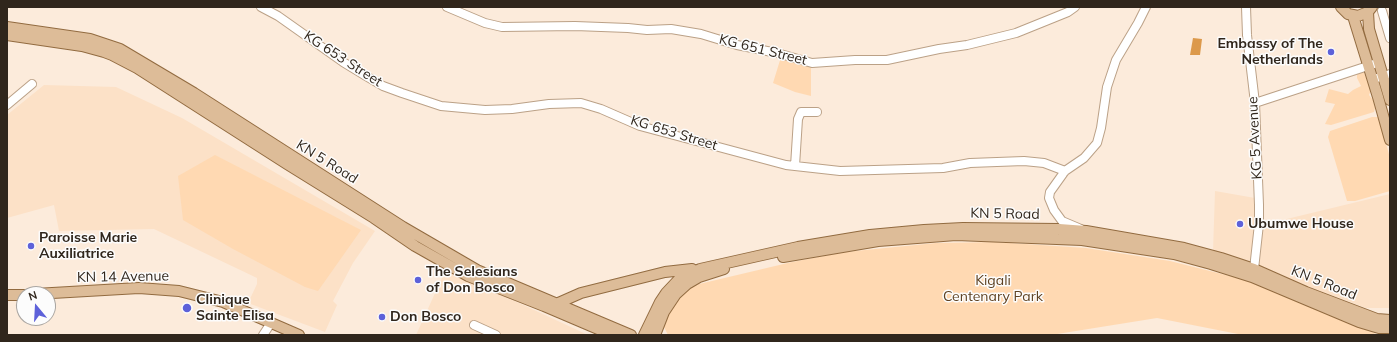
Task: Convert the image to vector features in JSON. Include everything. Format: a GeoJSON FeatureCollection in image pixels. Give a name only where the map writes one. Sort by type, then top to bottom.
{"type":"FeatureCollection","features":[{"type":"Feature","properties":{"kind":"main road"},"geometry":{"type":"LineString","coordinates":[[1341,7],[1348,14],[1353,16],[1363,15],[1370,10]]}},
{"type":"Feature","properties":{"kind":"main road"},"geometry":{"type":"LineString","coordinates":[[1370,10],[1369,29],[1380,62],[1387,75],[1390,100]]}},
{"type":"Feature","properties":{"kind":"main road"},"geometry":{"type":"LineString","coordinates":[[1353,16],[1390,140]]}},
{"type":"Feature","properties":{"kind":"main road","name":"KN 5 Road"},"geometry":{"type":"LineString","coordinates":[[7,27],[90,39],[120,49],[194,93],[403,227],[477,270],[631,335]]}},
{"type":"Feature","properties":{"kind":"main road","name":"KN 5 Road"},"geometry":{"type":"LineString","coordinates":[[7,35],[82,46],[100,50],[112,55],[136,68],[374,218],[415,246],[468,276],[612,335]]}},
{"type":"Feature","properties":{"kind":"main road","name":"KN 5 Road"},"geometry":{"type":"LineString","coordinates":[[644,335],[666,293],[681,277],[700,268],[798,247],[870,235],[963,228],[1059,229],[1086,231],[1184,248],[1254,269],[1306,292],[1377,319],[1390,320]]}},
{"type":"Feature","properties":{"kind":"main road","name":"KN 5 Road"},"geometry":{"type":"LineString","coordinates":[[657,330],[664,312],[676,294],[687,284],[699,277],[718,271],[792,255],[878,241],[956,235],[1082,240],[1174,254],[1252,277],[1379,328]]}},
{"type":"Feature","properties":{"kind":"main road"},"geometry":{"type":"LineString","coordinates":[[556,304],[581,293],[665,272],[700,268]]}},
{"type":"Feature","properties":{"kind":"main road","name":"KN 14 Avenue"},"geometry":{"type":"LineString","coordinates":[[56,293],[139,288],[179,291],[223,302],[299,335]]}},
{"type":"Feature","properties":{"kind":"main road"},"geometry":{"type":"LineString","coordinates":[[1379,328],[1390,328]]}},
{"type":"Feature","properties":{"kind":"main road"},"geometry":{"type":"LineString","coordinates":[[1379,328],[1388,335]]}},
{"type":"Feature","properties":{"kind":"main road"},"geometry":{"type":"LineString","coordinates":[[657,330],[663,335]]}},
{"type":"Feature","properties":{"kind":"street","name":"KG 653 Street"},"geometry":{"type":"LineString","coordinates":[[261,7],[278,16],[342,62],[383,86],[441,106],[485,110],[512,109],[549,104],[580,103],[590,105],[640,126],[786,165],[840,171],[943,168],[970,163],[1024,161],[1044,163],[1065,171]]}},
{"type":"Feature","properties":{"kind":"street","name":"KG 651 Street"},"geometry":{"type":"LineString","coordinates":[[447,7],[485,23],[502,27],[522,28],[575,26],[647,30],[671,29],[701,34],[737,45],[777,53],[812,63],[856,60],[887,60],[967,46],[1016,33],[1068,12],[1075,7]]}},
{"type":"Feature","properties":{"kind":"street"},"geometry":{"type":"LineString","coordinates":[[1086,231],[1062,221],[1054,210],[1049,198],[1050,192],[1065,171],[1084,158],[1097,143],[1101,128],[1107,87],[1116,60],[1146,7]]}},
{"type":"Feature","properties":{"kind":"street","name":"KG 5 Avenue"},"geometry":{"type":"LineString","coordinates":[[1246,7],[1247,35],[1255,103],[1259,224],[1254,269]]}},
{"type":"Feature","properties":{"kind":"street"},"geometry":{"type":"LineString","coordinates":[[1382,11],[1390,38]]}},
{"type":"Feature","properties":{"kind":"street"},"geometry":{"type":"LineString","coordinates":[[1255,103],[1380,62]]}},
{"type":"Feature","properties":{"kind":"street"},"geometry":{"type":"LineString","coordinates":[[1373,79],[1387,75]]}},
{"type":"Feature","properties":{"kind":"street"},"geometry":{"type":"LineString","coordinates":[[7,104],[32,84]]}},
{"type":"Feature","properties":{"kind":"street"},"geometry":{"type":"LineString","coordinates":[[795,166],[798,119],[801,112],[817,112]]}},
{"type":"Feature","properties":{"kind":"street"},"geometry":{"type":"LineString","coordinates":[[263,335],[271,323]]}},
{"type":"Feature","properties":{"kind":"street"},"geometry":{"type":"LineString","coordinates":[[474,325],[496,335]]}},
{"type":"Feature","properties":{"kind":"shaded area"},"geometry":{"type":"Polygon","coordinates":[[[1193,38],[1202,39],[1200,55],[1190,55],[1193,38]]]}},
{"type":"Feature","properties":{"kind":"shaded area"},"geometry":{"type":"Polygon","coordinates":[[[44,85],[116,87],[182,118],[375,231],[353,263],[333,301],[337,305],[325,332],[248,303],[257,284],[257,278],[154,229],[59,231],[54,205],[7,218],[7,115],[44,85]]]}},
{"type":"Feature","properties":{"kind":"shaded area"},"geometry":{"type":"Polygon","coordinates":[[[1215,191],[1255,198],[1266,224],[1390,194],[1390,308],[1366,308],[1213,252],[1215,191]]]}},
{"type":"Feature","properties":{"kind":"shaded area"},"geometry":{"type":"Polygon","coordinates":[[[446,269],[588,335],[416,335],[446,269]]]}},
{"type":"Feature","properties":{"kind":"green space"},"geometry":{"type":"Polygon","coordinates":[[[781,57],[811,62],[811,96],[795,92],[773,83],[781,57]]]}},
{"type":"Feature","properties":{"kind":"green space"},"geometry":{"type":"Polygon","coordinates":[[[1363,70],[1371,90],[1369,95],[1373,100],[1375,108],[1374,112],[1331,125],[1325,124],[1335,104],[1325,102],[1329,89],[1348,94],[1361,86],[1357,78],[1357,72],[1363,70]]]}},
{"type":"Feature","properties":{"kind":"green space"},"geometry":{"type":"Polygon","coordinates":[[[1372,117],[1379,117],[1390,158],[1390,191],[1355,201],[1347,201],[1328,137],[1330,131],[1372,117]]]}},
{"type":"Feature","properties":{"kind":"green space"},"geometry":{"type":"Polygon","coordinates":[[[215,155],[361,230],[318,291],[305,287],[233,249],[183,220],[178,176],[215,155]]]}},
{"type":"Feature","properties":{"kind":"green space","name":"Kigali Centenary Park"},"geometry":{"type":"Polygon","coordinates":[[[995,242],[1086,248],[1170,261],[1242,279],[1371,331],[1377,335],[1243,335],[1157,318],[1051,335],[668,335],[663,325],[677,298],[695,285],[792,262],[845,252],[936,243],[995,242]]]}},
{"type":"Feature","properties":{"kind":"place","name":"Embassy of The Netherlands"},"geometry":{"type":"Point","coordinates":[1331,52]}},
{"type":"Feature","properties":{"kind":"place","name":"Ubumwe House"},"geometry":{"type":"Point","coordinates":[1240,224]}},
{"type":"Feature","properties":{"kind":"place","name":"Paroisse Marie Auxiliatrice"},"geometry":{"type":"Point","coordinates":[31,246]}},
{"type":"Feature","properties":{"kind":"place","name":"The Selesians of Don Bosco"},"geometry":{"type":"Point","coordinates":[418,280]}},
{"type":"Feature","properties":{"kind":"place","name":"Clinique Sainte Elisa"},"geometry":{"type":"Point","coordinates":[187,308]}},
{"type":"Feature","properties":{"kind":"place","name":"Don Bosco"},"geometry":{"type":"Point","coordinates":[382,317]}}]}
